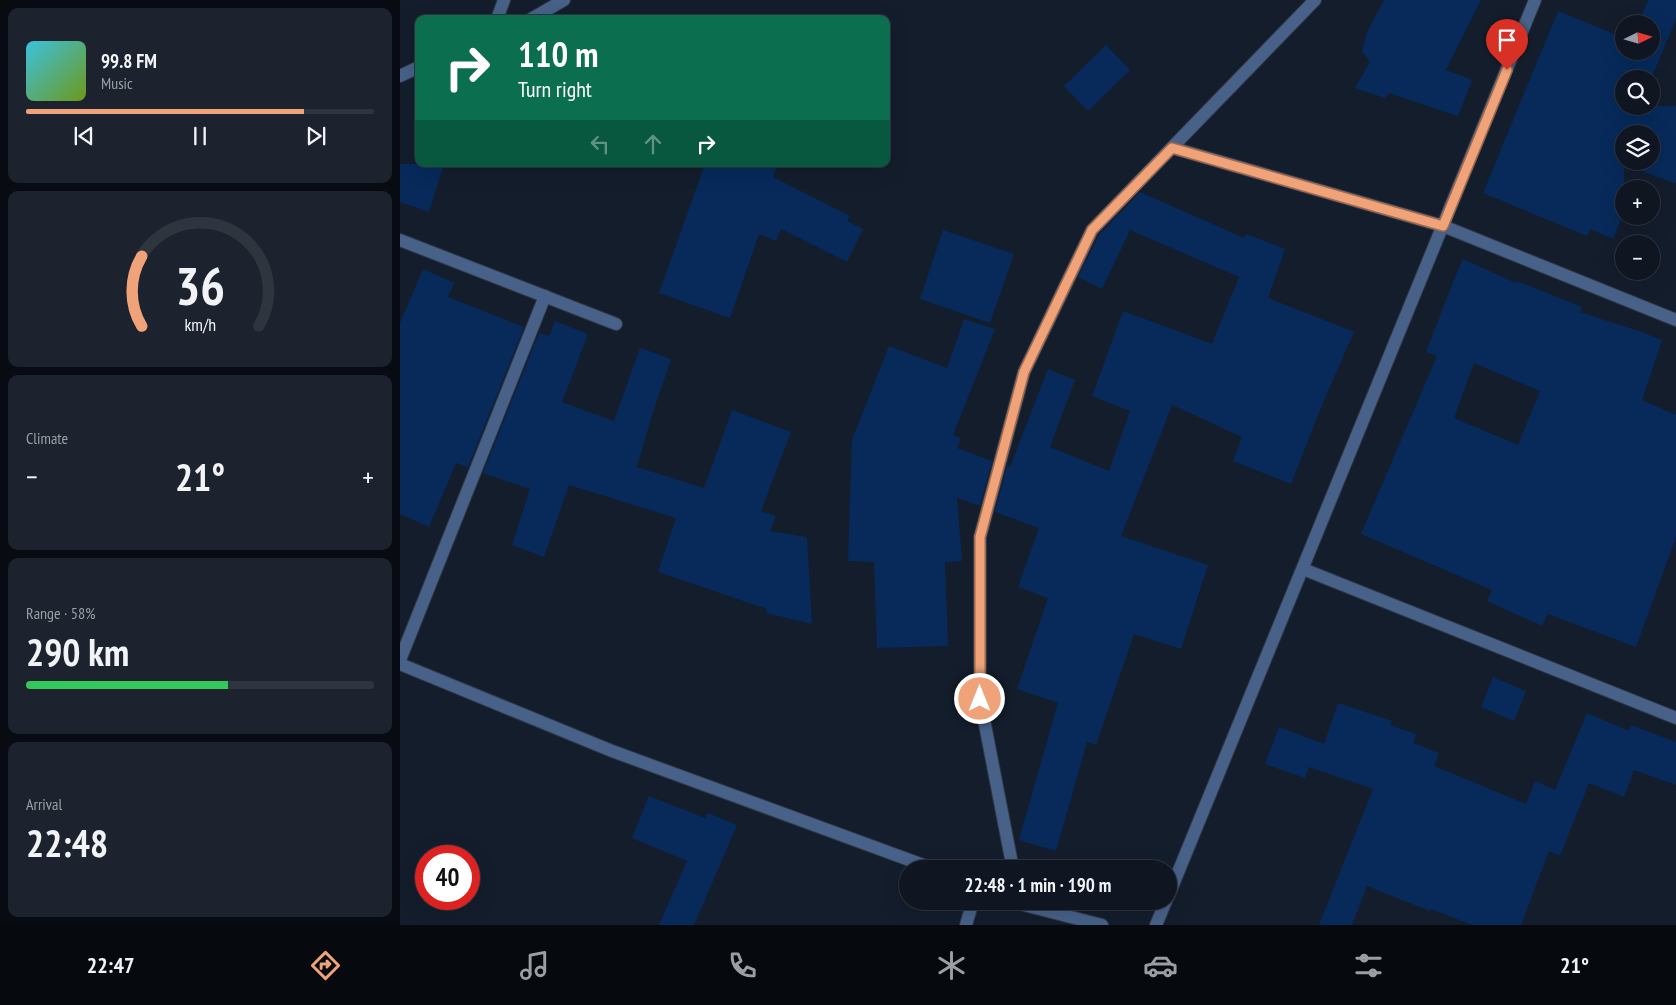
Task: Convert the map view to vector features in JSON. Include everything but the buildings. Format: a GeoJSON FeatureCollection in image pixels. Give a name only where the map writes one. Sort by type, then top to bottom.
{"type":"FeatureCollection","features":[{"type":"Feature","properties":{"kind":"street"},"geometry":{"type":"LineString","coordinates":[[498,15],[504,0]]}},
{"type":"Feature","properties":{"kind":"street"},"geometry":{"type":"LineString","coordinates":[[538,15],[564,0]]}},
{"type":"Feature","properties":{"kind":"street"},"geometry":{"type":"LineString","coordinates":[[1011,860],[980,699],[980,537],[1024,372],[1092,230],[1315,0]]}},
{"type":"Feature","properties":{"kind":"street"},"geometry":{"type":"LineString","coordinates":[[1177,875],[1535,0]]}},
{"type":"Feature","properties":{"kind":"street"},"geometry":{"type":"LineString","coordinates":[[400,76],[415,69]]}},
{"type":"Feature","properties":{"kind":"street"},"geometry":{"type":"LineString","coordinates":[[1172,148],[1443,226],[1676,320]]}},
{"type":"Feature","properties":{"kind":"street"},"geometry":{"type":"LineString","coordinates":[[400,240],[616,324]]}},
{"type":"Feature","properties":{"kind":"street"},"geometry":{"type":"LineString","coordinates":[[545,296],[400,662],[612,751],[909,860]]}},
{"type":"Feature","properties":{"kind":"street"},"geometry":{"type":"LineString","coordinates":[[1302,569],[1676,718]]}},
{"type":"Feature","properties":{"kind":"street"},"geometry":{"type":"LineString","coordinates":[[966,925],[971,910]]}},
{"type":"Feature","properties":{"kind":"street"},"geometry":{"type":"LineString","coordinates":[[1047,910],[1102,925]]}},
{"type":"Feature","properties":{"kind":"street"},"geometry":{"type":"LineString","coordinates":[[1156,925],[1162,910]]}},
{"type":"Feature","properties":{"kind":"route"},"geometry":{"type":"LineString","coordinates":[[980,699],[980,537],[1024,372],[1092,230],[1172,148],[1443,226],[1507,70]]}}]}
